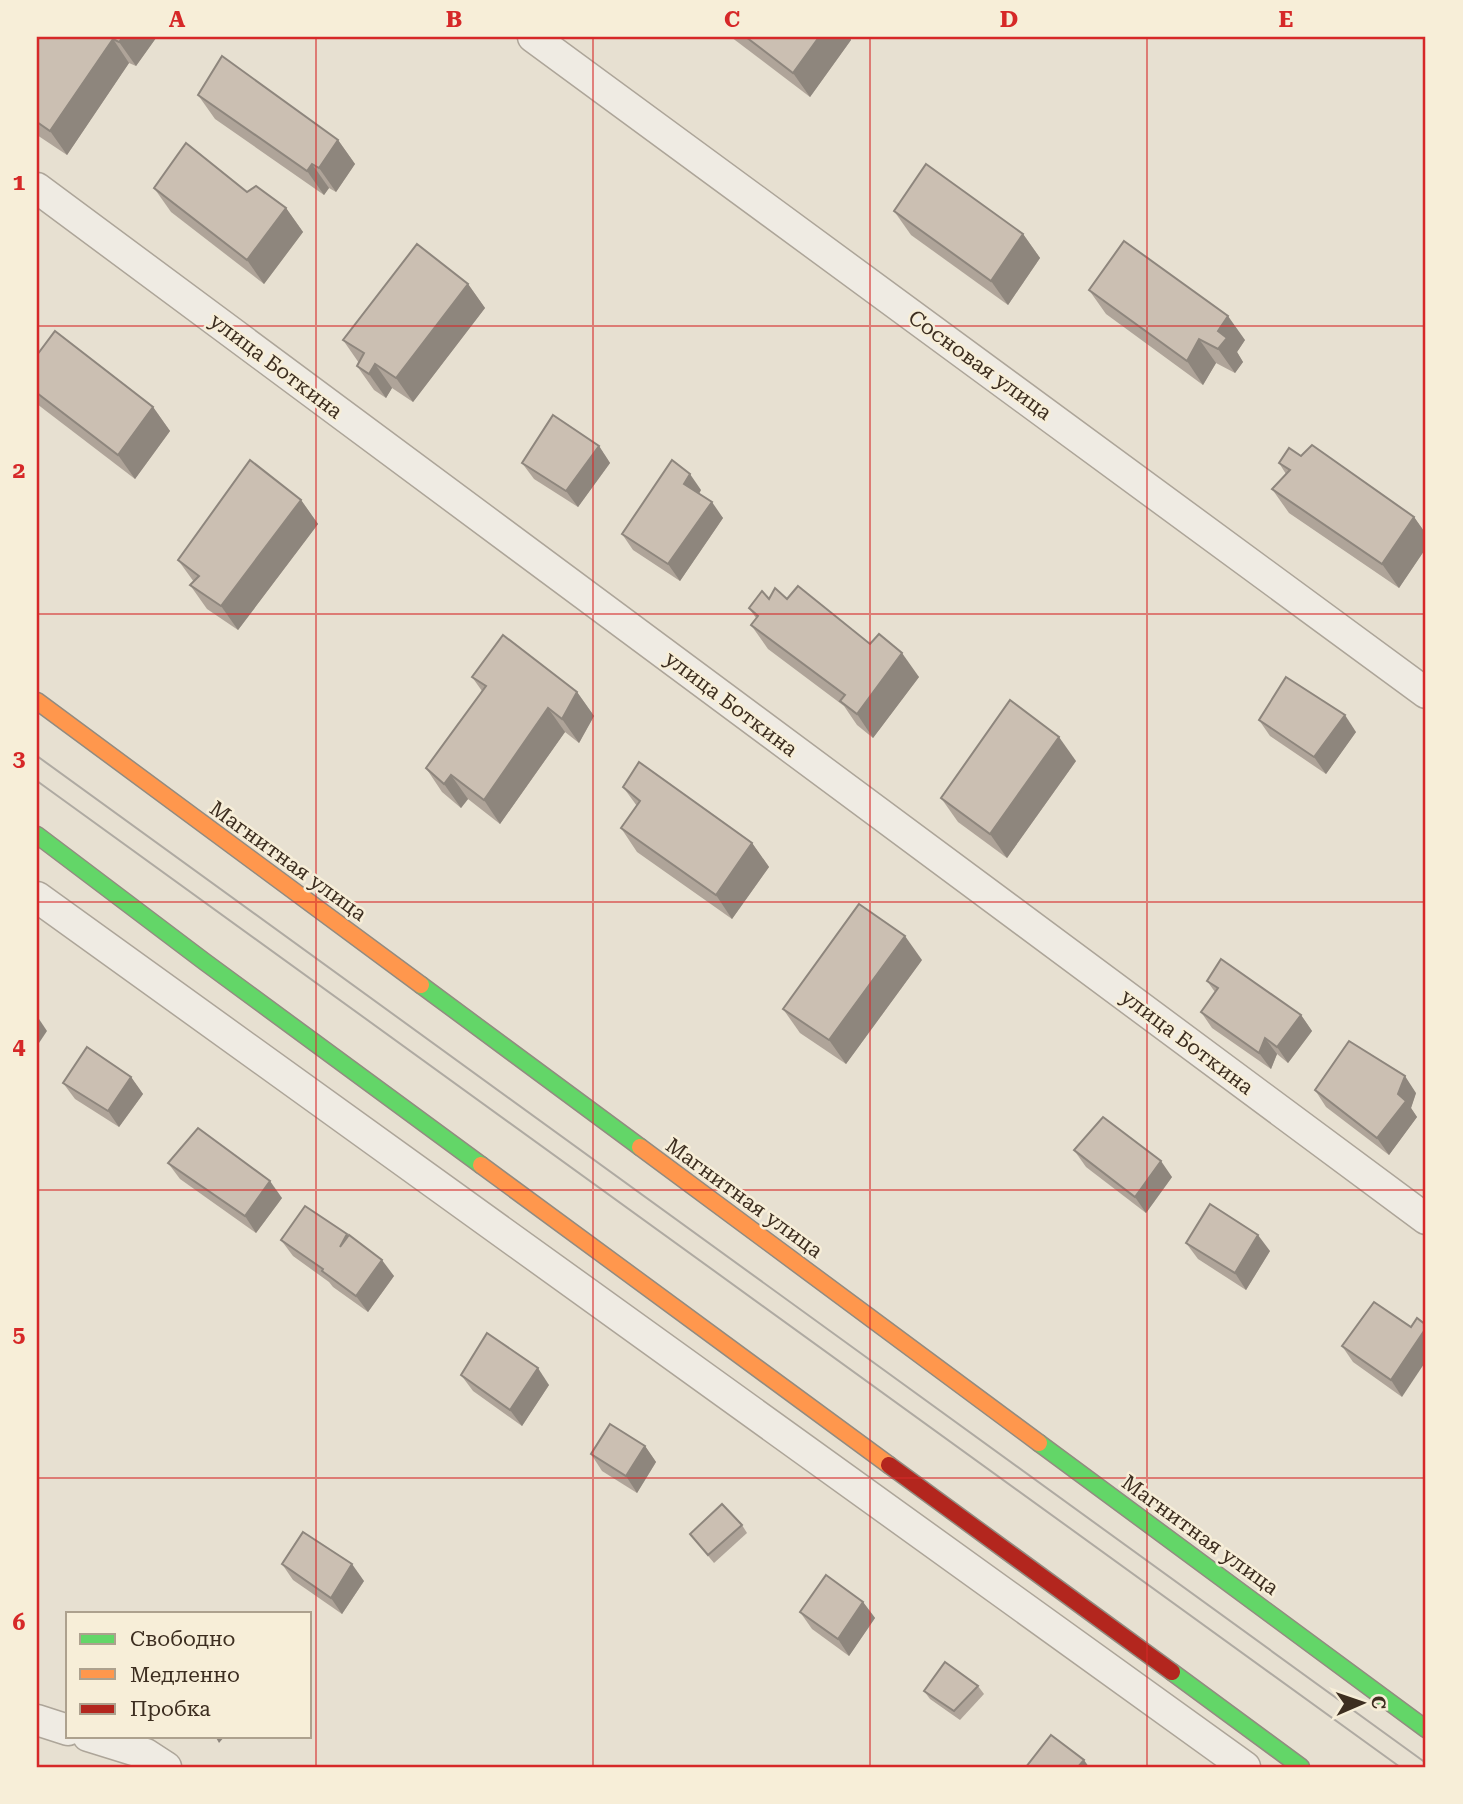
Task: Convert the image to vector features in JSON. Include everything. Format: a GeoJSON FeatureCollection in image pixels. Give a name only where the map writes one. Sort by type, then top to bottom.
{"type":"FeatureCollection","features":[{"type":"Feature","properties":{"kind":"main road","name":"Магнитная улица"},"geometry":{"type":"LineString","coordinates":[[37,701],[1426,1729]]}},
{"type":"Feature","properties":{"kind":"main road"},"geometry":{"type":"LineString","coordinates":[[37,835],[238,987],[1301,1767]]}},
{"type":"Feature","properties":{"kind":"street","name":"Сосновая улица"},"geometry":{"type":"LineString","coordinates":[[533,37],[1426,693]]}},
{"type":"Feature","properties":{"kind":"street","name":"улица Боткина"},"geometry":{"type":"LineString","coordinates":[[37,188],[1422,1208]]}},
{"type":"Feature","properties":{"kind":"street"},"geometry":{"type":"LineString","coordinates":[[37,897],[1245,1767]]}},
{"type":"Feature","properties":{"kind":"street"},"geometry":{"type":"LineString","coordinates":[[37,1720],[66,1729]]}},
{"type":"Feature","properties":{"kind":"street"},"geometry":{"type":"LineString","coordinates":[[94,1738],[146,1754],[166,1767]]}},
{"type":"Feature","properties":{"kind":"building"},"geometry":{"type":"Polygon","coordinates":[[[37,37],[123,37],[119,42],[113,39],[50,131],[37,122],[37,37]]]}},
{"type":"Feature","properties":{"kind":"building"},"geometry":{"type":"Polygon","coordinates":[[[746,37],[819,37],[793,73],[746,37]]]}},
{"type":"Feature","properties":{"kind":"building"},"geometry":{"type":"Polygon","coordinates":[[[222,56],[338,140],[319,168],[312,164],[307,171],[198,95],[222,56]]]}},
{"type":"Feature","properties":{"kind":"building"},"geometry":{"type":"Polygon","coordinates":[[[186,143],[247,192],[256,186],[286,208],[247,260],[154,188],[186,143]]]}},
{"type":"Feature","properties":{"kind":"building"},"geometry":{"type":"Polygon","coordinates":[[[926,164],[1023,234],[991,281],[894,211],[926,164]]]}},
{"type":"Feature","properties":{"kind":"building"},"geometry":{"type":"Polygon","coordinates":[[[1124,241],[1228,316],[1218,331],[1227,338],[1218,349],[1199,339],[1187,361],[1089,290],[1124,241]]]}},
{"type":"Feature","properties":{"kind":"building"},"geometry":{"type":"Polygon","coordinates":[[[417,244],[468,284],[396,378],[375,364],[369,374],[357,366],[364,353],[343,340],[417,244]]]}},
{"type":"Feature","properties":{"kind":"building"},"geometry":{"type":"Polygon","coordinates":[[[55,331],[153,407],[118,455],[37,393],[37,355],[55,331]]]}},
{"type":"Feature","properties":{"kind":"building"},"geometry":{"type":"Polygon","coordinates":[[[553,415],[599,446],[566,491],[522,463],[553,415]]]}},
{"type":"Feature","properties":{"kind":"building"},"geometry":{"type":"Polygon","coordinates":[[[1312,445],[1414,517],[1382,564],[1272,489],[1290,470],[1279,463],[1289,448],[1301,456],[1312,445]]]}},
{"type":"Feature","properties":{"kind":"building"},"geometry":{"type":"Polygon","coordinates":[[[250,460],[301,500],[221,606],[190,585],[199,576],[178,560],[250,460]]]}},
{"type":"Feature","properties":{"kind":"building"},"geometry":{"type":"Polygon","coordinates":[[[672,460],[690,474],[684,484],[712,502],[668,564],[622,534],[672,460]]]}},
{"type":"Feature","properties":{"kind":"building"},"geometry":{"type":"Polygon","coordinates":[[[798,586],[870,644],[879,634],[902,653],[857,714],[840,701],[845,695],[751,625],[758,616],[749,608],[762,591],[769,599],[775,588],[787,599],[798,586]]]}},
{"type":"Feature","properties":{"kind":"building"},"geometry":{"type":"Polygon","coordinates":[[[503,635],[577,692],[562,719],[548,708],[484,800],[451,775],[444,784],[426,768],[486,686],[472,677],[503,635]]]}},
{"type":"Feature","properties":{"kind":"building"},"geometry":{"type":"Polygon","coordinates":[[[1286,677],[1345,715],[1314,757],[1259,720],[1286,677]]]}},
{"type":"Feature","properties":{"kind":"building"},"geometry":{"type":"Polygon","coordinates":[[[1010,700],[1059,737],[990,834],[941,798],[1010,700]]]}},
{"type":"Feature","properties":{"kind":"building"},"geometry":{"type":"Polygon","coordinates":[[[639,762],[752,843],[716,895],[621,828],[640,801],[623,787],[639,762]]]}},
{"type":"Feature","properties":{"kind":"building"},"geometry":{"type":"Polygon","coordinates":[[[859,904],[905,936],[829,1040],[783,1009],[859,904]]]}},
{"type":"Feature","properties":{"kind":"building"},"geometry":{"type":"Polygon","coordinates":[[[1221,959],[1301,1015],[1277,1047],[1265,1038],[1259,1053],[1201,1012],[1218,988],[1207,981],[1221,959]]]}},
{"type":"Feature","properties":{"kind":"building"},"geometry":{"type":"Polygon","coordinates":[[[1349,1041],[1405,1076],[1398,1094],[1406,1101],[1377,1138],[1315,1090],[1349,1041]]]}},
{"type":"Feature","properties":{"kind":"building"},"geometry":{"type":"Polygon","coordinates":[[[87,1047],[131,1077],[108,1111],[63,1083],[87,1047]]]}},
{"type":"Feature","properties":{"kind":"building"},"geometry":{"type":"Polygon","coordinates":[[[1103,1117],[1161,1161],[1135,1197],[1074,1150],[1103,1117]]]}},
{"type":"Feature","properties":{"kind":"building"},"geometry":{"type":"Polygon","coordinates":[[[198,1128],[270,1181],[245,1216],[168,1163],[198,1128]]]}},
{"type":"Feature","properties":{"kind":"building"},"geometry":{"type":"Polygon","coordinates":[[[1210,1204],[1258,1235],[1235,1273],[1186,1243],[1210,1204]]]}},
{"type":"Feature","properties":{"kind":"building"},"geometry":{"type":"Polygon","coordinates":[[[305,1206],[347,1234],[340,1247],[349,1235],[382,1260],[356,1296],[281,1240],[305,1206]]]}},
{"type":"Feature","properties":{"kind":"building"},"geometry":{"type":"Polygon","coordinates":[[[1374,1302],[1411,1327],[1417,1318],[1426,1325],[1391,1380],[1342,1346],[1374,1302]]]}},
{"type":"Feature","properties":{"kind":"building"},"geometry":{"type":"Polygon","coordinates":[[[487,1333],[538,1368],[510,1410],[461,1375],[487,1333]]]}},
{"type":"Feature","properties":{"kind":"building"},"geometry":{"type":"Polygon","coordinates":[[[610,1424],[645,1446],[626,1476],[591,1454],[610,1424]]]}},
{"type":"Feature","properties":{"kind":"building"},"geometry":{"type":"Polygon","coordinates":[[[722,1504],[742,1525],[708,1555],[690,1534],[722,1504]]]}},
{"type":"Feature","properties":{"kind":"building"},"geometry":{"type":"Polygon","coordinates":[[[303,1532],[352,1564],[331,1598],[282,1564],[303,1532]]]}},
{"type":"Feature","properties":{"kind":"building"},"geometry":{"type":"Polygon","coordinates":[[[826,1575],[863,1602],[838,1639],[800,1612],[826,1575]]]}},
{"type":"Feature","properties":{"kind":"building"},"geometry":{"type":"Polygon","coordinates":[[[945,1662],[978,1686],[954,1711],[924,1691],[945,1662]]]}},
{"type":"Feature","properties":{"kind":"building"},"geometry":{"type":"Polygon","coordinates":[[[1051,1735],[1084,1760],[1078,1767],[1026,1767],[1051,1735]]]}},
{"type":"Feature","properties":{"kind":"tram line"},"geometry":{"type":"LineString","coordinates":[[37,756],[1426,1763]]}},
{"type":"Feature","properties":{"kind":"tram line"},"geometry":{"type":"LineString","coordinates":[[37,781],[1400,1767]]}},
{"type":"Feature","properties":{"kind":"traffic: fast"},"geometry":{"type":"LineString","coordinates":[[37,835],[481,1165]]}},
{"type":"Feature","properties":{"kind":"traffic: fast"},"geometry":{"type":"LineString","coordinates":[[421,985],[640,1147]]}},
{"type":"Feature","properties":{"kind":"traffic: fast"},"geometry":{"type":"LineString","coordinates":[[1039,1443],[1426,1729]]}},
{"type":"Feature","properties":{"kind":"traffic: fast"},"geometry":{"type":"LineString","coordinates":[[1172,1672],[1301,1767]]}},
{"type":"Feature","properties":{"kind":"traffic: slow"},"geometry":{"type":"LineString","coordinates":[[37,701],[421,985]]}},
{"type":"Feature","properties":{"kind":"traffic: slow"},"geometry":{"type":"LineString","coordinates":[[640,1147],[1039,1443]]}},
{"type":"Feature","properties":{"kind":"traffic: slow"},"geometry":{"type":"LineString","coordinates":[[481,1165],[889,1465]]}},
{"type":"Feature","properties":{"kind":"traffic: jam"},"geometry":{"type":"LineString","coordinates":[[889,1465],[1172,1672]]}}]}
